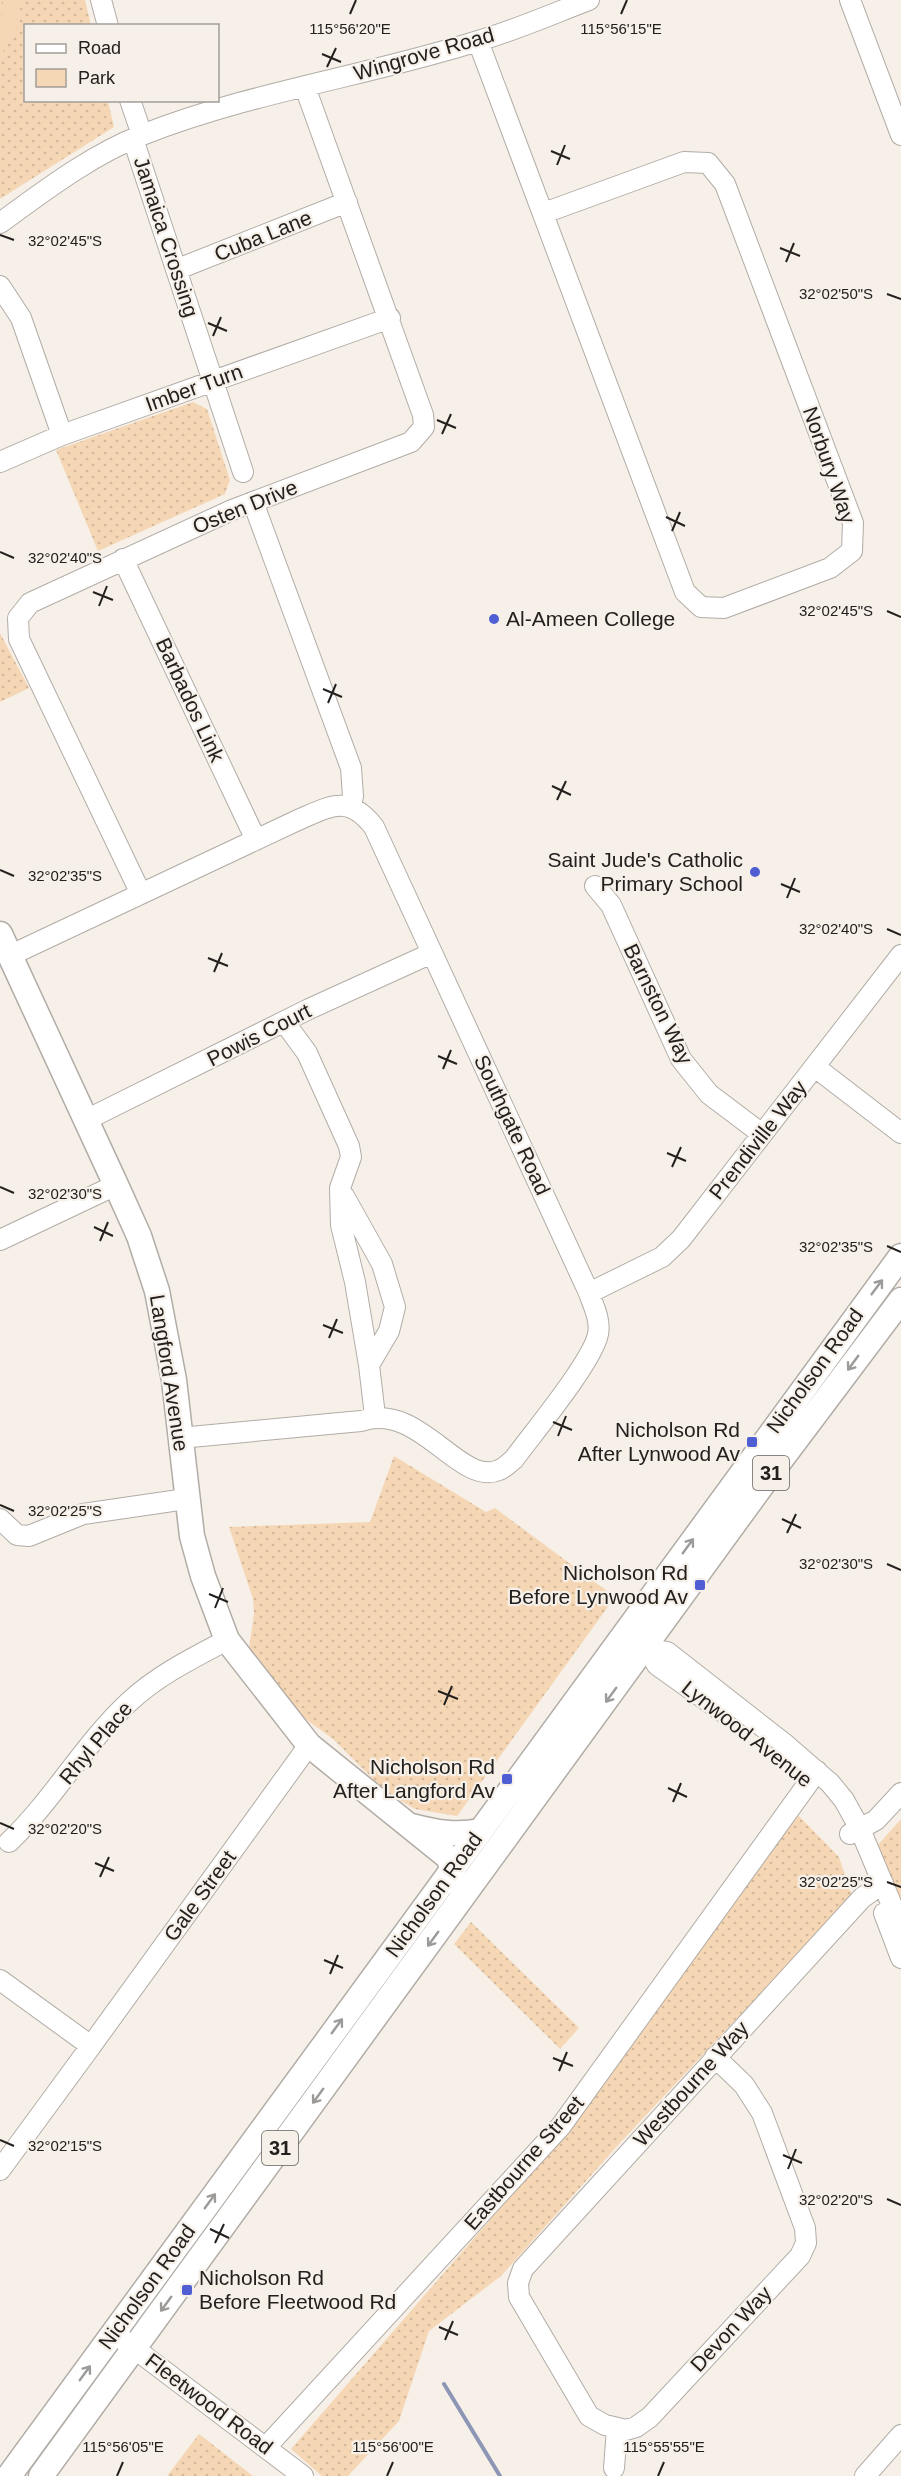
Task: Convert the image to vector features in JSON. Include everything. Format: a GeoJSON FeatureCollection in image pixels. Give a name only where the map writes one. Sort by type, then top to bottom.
{"type":"FeatureCollection","features":[{"type":"Feature","properties":{"kind":"main road","name":"Langford Avenue"},"geometry":{"type":"LineString","coordinates":[[0,934],[139,1236],[157,1291],[174,1380],[186,1499],[202,1576],[245,1681],[278,1727],[449,1858],[453,1869],[442,1870],[408,1844],[306,1750]]}},
{"type":"Feature","properties":{"kind":"main road","name":"Nicholson Road"},"geometry":{"type":"LineString","coordinates":[[9,2476],[901,1256]]}},
{"type":"Feature","properties":{"kind":"main road","name":"Nicholson Road"},"geometry":{"type":"LineString","coordinates":[[41,2476],[768,1477],[901,1300]]}},
{"type":"Feature","properties":{"kind":"main road"},"geometry":{"type":"LineString","coordinates":[[404,1824],[439,1833],[480,1832]]}},
{"type":"Feature","properties":{"kind":"main road"},"geometry":{"type":"LineString","coordinates":[[457,1906],[453,1869],[471,1867],[492,1857]]}},
{"type":"Feature","properties":{"kind":"street"},"geometry":{"type":"LineString","coordinates":[[101,0],[107,24]]}},
{"type":"Feature","properties":{"kind":"street","name":"Wingrove Road"},"geometry":{"type":"LineString","coordinates":[[0,224],[55,183],[137,137],[232,103],[305,87],[478,41],[589,0]]}},
{"type":"Feature","properties":{"kind":"street"},"geometry":{"type":"LineString","coordinates":[[850,0],[901,135]]}},
{"type":"Feature","properties":{"kind":"street","name":"Norbury Way"},"geometry":{"type":"LineString","coordinates":[[478,41],[685,592],[701,607],[724,608],[830,568],[852,551],[853,523],[725,184],[708,163],[684,162],[544,213]]}},
{"type":"Feature","properties":{"kind":"street","name":"Osten Drive"},"geometry":{"type":"LineString","coordinates":[[141,894],[19,639],[18,618],[30,603],[123,559],[253,502],[411,442],[424,427],[423,415],[390,318],[305,87]]}},
{"type":"Feature","properties":{"kind":"street","name":"Jamaica Crossing"},"geometry":{"type":"LineString","coordinates":[[130,102],[137,137],[212,381],[243,472]]}},
{"type":"Feature","properties":{"kind":"street","name":"Cuba Lane"},"geometry":{"type":"LineString","coordinates":[[178,269],[347,202]]}},
{"type":"Feature","properties":{"kind":"street"},"geometry":{"type":"LineString","coordinates":[[0,286],[21,318],[62,435]]}},
{"type":"Feature","properties":{"kind":"street","name":"Imber Turn"},"geometry":{"type":"LineString","coordinates":[[0,462],[62,435],[390,318]]}},
{"type":"Feature","properties":{"kind":"street"},"geometry":{"type":"LineString","coordinates":[[11,955],[329,807],[351,806],[353,796],[351,768],[253,502]]}},
{"type":"Feature","properties":{"kind":"street","name":"Barbados Link"},"geometry":{"type":"LineString","coordinates":[[123,559],[256,840]]}},
{"type":"Feature","properties":{"kind":"street","name":"Southgate Road"},"geometry":{"type":"LineString","coordinates":[[180,1438],[361,1421],[375,1416],[405,1423],[470,1467],[482,1472],[499,1470],[514,1459],[593,1347],[598,1333],[598,1318],[588,1293],[374,827],[365,816],[351,806]]}},
{"type":"Feature","properties":{"kind":"street","name":"Barnston Way"},"geometry":{"type":"LineString","coordinates":[[595,886],[611,905],[681,1059],[709,1094],[762,1134]]}},
{"type":"Feature","properties":{"kind":"street","name":"Powis Court"},"geometry":{"type":"LineString","coordinates":[[86,1120],[285,1023],[309,1009],[432,953]]}},
{"type":"Feature","properties":{"kind":"street","name":"Prendiville Way"},"geometry":{"type":"LineString","coordinates":[[588,1293],[662,1257],[681,1239],[901,955]]}},
{"type":"Feature","properties":{"kind":"street"},"geometry":{"type":"LineString","coordinates":[[285,1023],[307,1053],[349,1146],[351,1157],[340,1188],[341,1225],[355,1282],[375,1416]]}},
{"type":"Feature","properties":{"kind":"street"},"geometry":{"type":"LineString","coordinates":[[815,1067],[901,1133]]}},
{"type":"Feature","properties":{"kind":"street"},"geometry":{"type":"LineString","coordinates":[[0,1240],[116,1185]]}},
{"type":"Feature","properties":{"kind":"street"},"geometry":{"type":"LineString","coordinates":[[340,1188],[360,1228],[382,1264],[395,1307],[389,1331],[369,1365]]}},
{"type":"Feature","properties":{"kind":"street"},"geometry":{"type":"LineString","coordinates":[[0,1519],[17,1535],[29,1536],[83,1514],[186,1499]]}},
{"type":"Feature","properties":{"kind":"street"},"geometry":{"type":"LineString","coordinates":[[591,1678],[632,1648],[645,1648],[638,1615]]}},
{"type":"Feature","properties":{"kind":"street","name":"Rhyl Place"},"geometry":{"type":"LineString","coordinates":[[9,1842],[37,1815],[98,1734],[130,1700],[163,1675],[232,1648]]}},
{"type":"Feature","properties":{"kind":"street","name":"Lynwood Avenue"},"geometry":{"type":"LineString","coordinates":[[645,1648],[667,1652],[844,1800],[855,1832],[879,1886],[901,1927]]}},
{"type":"Feature","properties":{"kind":"street","name":"Gale Street"},"geometry":{"type":"LineString","coordinates":[[0,2170],[306,1750]]}},
{"type":"Feature","properties":{"kind":"street","name":"Eastbourne Street"},"geometry":{"type":"LineString","coordinates":[[267,2446],[561,2126],[814,1776]]}},
{"type":"Feature","properties":{"kind":"street"},"geometry":{"type":"LineString","coordinates":[[855,1832],[876,1820],[901,1793]]}},
{"type":"Feature","properties":{"kind":"street","name":"Lynwood Avenue"},"geometry":{"type":"LineString","coordinates":[[879,1886],[901,1958]]}},
{"type":"Feature","properties":{"kind":"street","name":"Westbourne Way"},"geometry":{"type":"LineString","coordinates":[[617,2429],[590,2416],[519,2297],[518,2283],[523,2269],[862,1898],[879,1886]]}},
{"type":"Feature","properties":{"kind":"street"},"geometry":{"type":"LineString","coordinates":[[0,1980],[92,2046]]}},
{"type":"Feature","properties":{"kind":"street","name":"Devon Way"},"geometry":{"type":"LineString","coordinates":[[617,2429],[636,2427],[650,2417],[800,2256],[806,2243],[805,2228],[762,2113],[744,2085],[716,2057]]}},
{"type":"Feature","properties":{"kind":"street","name":"Fleetwood Road"},"geometry":{"type":"LineString","coordinates":[[114,2333],[267,2446],[303,2476]]}},
{"type":"Feature","properties":{"kind":"street"},"geometry":{"type":"LineString","coordinates":[[614,2469],[617,2429]]}},
{"type":"Feature","properties":{"kind":"street"},"geometry":{"type":"LineString","coordinates":[[874,2473],[901,2435]]}},
{"type":"Feature","properties":{"kind":"green space"},"geometry":{"type":"Polygon","coordinates":[[[0,0],[85,0],[91,24],[24,24],[24,102],[108,102],[114,127],[0,199],[0,0]]]}},
{"type":"Feature","properties":{"kind":"green space"},"geometry":{"type":"Polygon","coordinates":[[[3,0],[22,1],[16,28],[0,57],[3,0]]]}},
{"type":"Feature","properties":{"kind":"green space"},"geometry":{"type":"Polygon","coordinates":[[[193,402],[207,409],[230,480],[225,494],[98,551],[56,450],[193,402]]]}},
{"type":"Feature","properties":{"kind":"green space"},"geometry":{"type":"Polygon","coordinates":[[[0,633],[29,688],[0,702],[0,633]]]}},
{"type":"Feature","properties":{"kind":"green space"},"geometry":{"type":"Polygon","coordinates":[[[394,1456],[486,1512],[495,1508],[615,1597],[457,1816],[415,1809],[387,1793],[333,1739],[293,1710],[249,1648],[254,1613],[253,1599],[229,1527],[370,1522],[394,1456]]]}},
{"type":"Feature","properties":{"kind":"green space"},"geometry":{"type":"Polygon","coordinates":[[[793,1810],[839,1857],[852,1896],[619,2144],[501,2276],[429,2331],[399,2421],[348,2476],[322,2476],[291,2449],[522,2183],[596,2090],[793,1810]]]}},
{"type":"Feature","properties":{"kind":"green space"},"geometry":{"type":"Polygon","coordinates":[[[901,1819],[901,1918],[876,1847],[901,1819]]]}},
{"type":"Feature","properties":{"kind":"green space"},"geometry":{"type":"Polygon","coordinates":[[[471,1922],[579,2028],[560,2049],[454,1944],[471,1922]]]}},
{"type":"Feature","properties":{"kind":"green space"},"geometry":{"type":"Polygon","coordinates":[[[199,2434],[253,2476],[167,2476],[199,2434]]]}},
{"type":"Feature","properties":{"kind":"waterway"},"geometry":{"type":"LineString","coordinates":[[444,2384],[500,2476]]}},
{"type":"Feature","properties":{"kind":"place","name":"Al-Ameen College"},"geometry":{"type":"Point","coordinates":[494,619]}},
{"type":"Feature","properties":{"kind":"place","name":"Saint Jude's Catholic Primary School"},"geometry":{"type":"Point","coordinates":[755,872]}},
{"type":"Feature","properties":{"kind":"place","name":"Nicholson Rd After Lynwood Av"},"geometry":{"type":"Point","coordinates":[752,1442]}},
{"type":"Feature","properties":{"kind":"place","name":"Nicholson Rd Before Lynwood Av"},"geometry":{"type":"Point","coordinates":[700,1585]}},
{"type":"Feature","properties":{"kind":"place","name":"Nicholson Rd After Langford Av"},"geometry":{"type":"Point","coordinates":[507,1779]}},
{"type":"Feature","properties":{"kind":"place","name":"Nicholson Rd Before Fleetwood Rd"},"geometry":{"type":"Point","coordinates":[187,2290]}}]}
